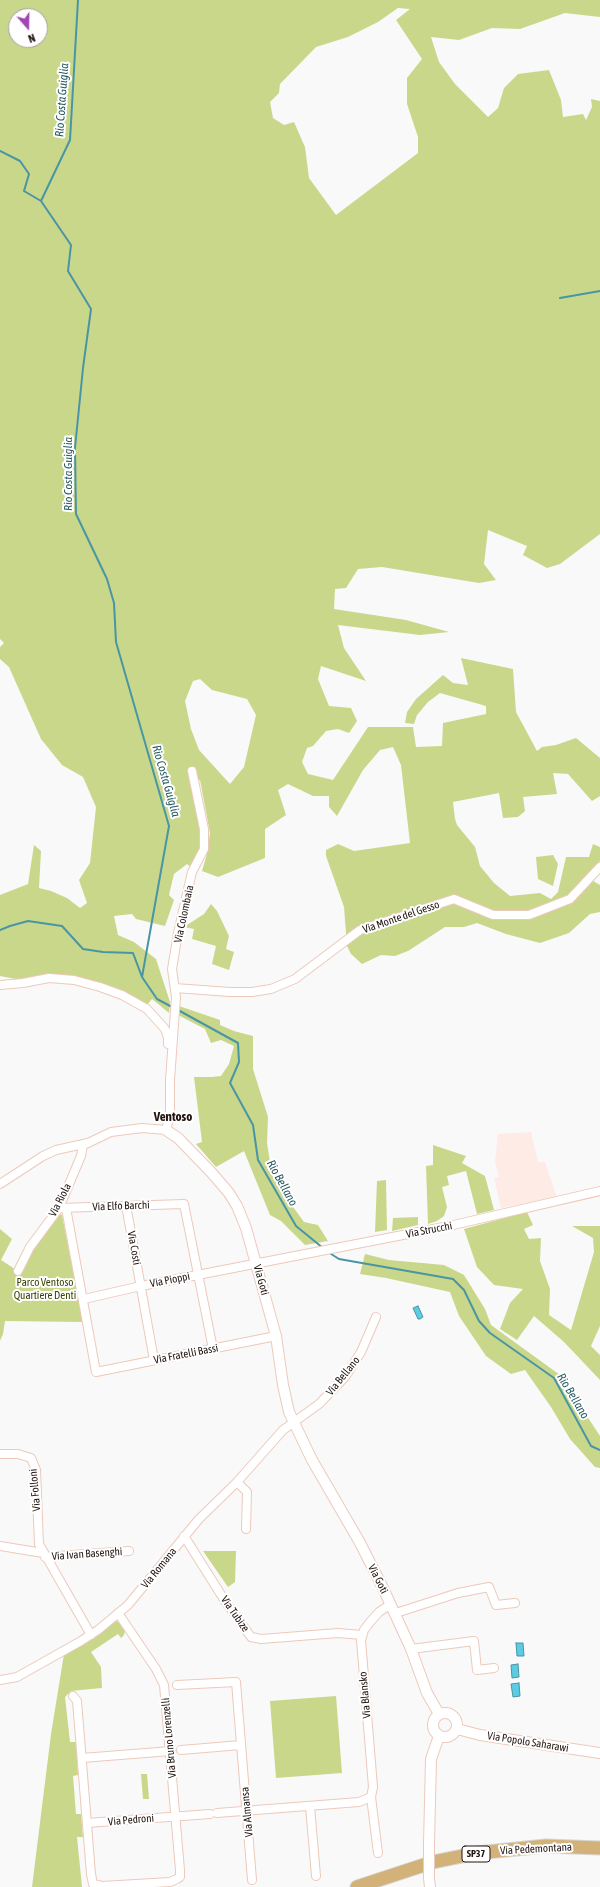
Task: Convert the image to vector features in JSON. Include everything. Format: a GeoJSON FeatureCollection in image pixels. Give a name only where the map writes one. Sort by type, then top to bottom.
{"type":"FeatureCollection","features":[{"type":"Feature","properties":{"kind":"main road","name":"Via Pedemontana"},"geometry":{"type":"LineString","coordinates":[[357,1887],[433,1862],[477,1853],[546,1846],[600,1848]]}},
{"type":"Feature","properties":{"kind":"street","name":"Via Colombaia"},"geometry":{"type":"LineString","coordinates":[[166,1130],[170,1116],[170,1080],[175,1004],[175,988],[172,973],[178,933],[192,872],[204,849],[204,829],[192,771]]}},
{"type":"Feature","properties":{"kind":"street","name":"Via Monte del Gesso"},"geometry":{"type":"LineString","coordinates":[[175,988],[237,992],[271,990],[295,978],[360,930],[454,899],[493,915],[530,915],[570,899],[600,866]]}},
{"type":"Feature","properties":{"kind":"street","name":"Via Colombaia"},"geometry":{"type":"LineString","coordinates":[[0,985],[23,984],[49,978],[74,980],[122,995],[147,1009],[165,1029],[168,1038],[168,1051],[172,1060]]}},
{"type":"Feature","properties":{"kind":"street","name":"Via Goti"},"geometry":{"type":"LineString","coordinates":[[0,1184],[43,1156],[56,1150],[83,1145],[119,1130],[151,1127],[166,1130],[178,1138],[211,1172],[232,1197],[246,1228],[276,1336],[284,1391],[293,1422],[329,1492],[362,1547],[391,1604],[411,1649],[427,1693],[439,1714]]}},
{"type":"Feature","properties":{"kind":"street","name":"Via Riola"},"geometry":{"type":"LineString","coordinates":[[18,1271],[30,1248],[62,1208],[81,1156],[83,1145]]}},
{"type":"Feature","properties":{"kind":"street","name":"Via Strucchi"},"geometry":{"type":"LineString","coordinates":[[256,1264],[450,1226],[600,1191]]}},
{"type":"Feature","properties":{"kind":"street","name":"Via Elfo Barchi"},"geometry":{"type":"LineString","coordinates":[[62,1208],[184,1204],[198,1275]]}},
{"type":"Feature","properties":{"kind":"street","name":"Via Costi"},"geometry":{"type":"LineString","coordinates":[[126,1206],[154,1360]]}},
{"type":"Feature","properties":{"kind":"street"},"geometry":{"type":"LineString","coordinates":[[62,1208],[84,1299]]}},
{"type":"Feature","properties":{"kind":"street","name":"Via Pioppi"},"geometry":{"type":"LineString","coordinates":[[84,1299],[141,1286],[256,1264]]}},
{"type":"Feature","properties":{"kind":"street"},"geometry":{"type":"LineString","coordinates":[[198,1275],[213,1349]]}},
{"type":"Feature","properties":{"kind":"street","name":"Via Fratelli Bassi"},"geometry":{"type":"LineString","coordinates":[[84,1299],[96,1372],[276,1336]]}},
{"type":"Feature","properties":{"kind":"street","name":"Via Bellano"},"geometry":{"type":"LineString","coordinates":[[293,1422],[320,1404],[345,1377],[362,1352],[376,1316]]}},
{"type":"Feature","properties":{"kind":"street","name":"Via Romana"},"geometry":{"type":"LineString","coordinates":[[0,1680],[17,1677],[91,1635],[118,1614],[132,1601],[199,1519],[237,1482],[283,1430],[293,1422]]}},
{"type":"Feature","properties":{"kind":"street","name":"Via Folloni"},"geometry":{"type":"LineString","coordinates":[[0,1454],[18,1454],[31,1458],[36,1470],[39,1544],[91,1635]]}},
{"type":"Feature","properties":{"kind":"street"},"geometry":{"type":"LineString","coordinates":[[237,1482],[247,1492],[246,1529]]}},
{"type":"Feature","properties":{"kind":"street","name":"Via Tubize"},"geometry":{"type":"LineString","coordinates":[[184,1536],[225,1602],[251,1637],[261,1639],[338,1633],[362,1635]]}},
{"type":"Feature","properties":{"kind":"street"},"geometry":{"type":"LineString","coordinates":[[0,1546],[44,1555]]}},
{"type":"Feature","properties":{"kind":"street","name":"Via Ivan Basenghi"},"geometry":{"type":"LineString","coordinates":[[44,1555],[129,1551]]}},
{"type":"Feature","properties":{"kind":"street"},"geometry":{"type":"LineString","coordinates":[[396,1614],[458,1593],[489,1587],[496,1605],[515,1603]]}},
{"type":"Feature","properties":{"kind":"street"},"geometry":{"type":"LineString","coordinates":[[362,1635],[373,1618],[391,1604]]}},
{"type":"Feature","properties":{"kind":"street","name":"Via Bruno Lorenzelli"},"geometry":{"type":"LineString","coordinates":[[87,1823],[91,1879],[95,1885],[102,1886],[170,1882],[180,1877],[166,1694],[163,1681],[118,1614]]}},
{"type":"Feature","properties":{"kind":"street","name":"Via Blansko"},"geometry":{"type":"LineString","coordinates":[[362,1635],[362,1664],[373,1787],[371,1797],[378,1853]]}},
{"type":"Feature","properties":{"kind":"street"},"geometry":{"type":"LineString","coordinates":[[411,1649],[474,1641],[477,1670],[494,1668]]}},
{"type":"Feature","properties":{"kind":"street","name":"Via Almansa"},"geometry":{"type":"LineString","coordinates":[[177,1685],[236,1682],[252,1880]]}},
{"type":"Feature","properties":{"kind":"street"},"geometry":{"type":"LineString","coordinates":[[73,1696],[77,1701],[87,1823]]}},
{"type":"Feature","properties":{"kind":"street"},"geometry":{"type":"LineString","coordinates":[[445,1712],[452,1714],[457,1722],[457,1729],[450,1736],[439,1736],[433,1725],[434,1719],[439,1714],[445,1712]]}},
{"type":"Feature","properties":{"kind":"street","name":"Via Popolo Saharawi"},"geometry":{"type":"LineString","coordinates":[[457,1729],[476,1734],[600,1753]]}},
{"type":"Feature","properties":{"kind":"street"},"geometry":{"type":"LineString","coordinates":[[429,1883],[431,1759],[439,1736]]}},
{"type":"Feature","properties":{"kind":"street"},"geometry":{"type":"LineString","coordinates":[[181,1750],[241,1745]]}},
{"type":"Feature","properties":{"kind":"street"},"geometry":{"type":"LineString","coordinates":[[82,1758],[170,1751]]}},
{"type":"Feature","properties":{"kind":"street"},"geometry":{"type":"LineString","coordinates":[[176,1816],[359,1802],[371,1797]]}},
{"type":"Feature","properties":{"kind":"street"},"geometry":{"type":"LineString","coordinates":[[310,1806],[316,1876]]}},
{"type":"Feature","properties":{"kind":"street","name":"Via Pedroni"},"geometry":{"type":"LineString","coordinates":[[87,1823],[176,1816]]}},
{"type":"Feature","properties":{"kind":"shaded area"},"geometry":{"type":"Polygon","coordinates":[[[531,1132],[538,1162],[545,1162],[556,1195],[555,1197],[501,1208],[494,1178],[499,1177],[495,1161],[498,1134],[531,1132]]]}},
{"type":"Feature","properties":{"kind":"green space"},"geometry":{"type":"Polygon","coordinates":[[[0,0],[600,0],[600,17],[565,13],[520,29],[492,28],[459,40],[431,37],[439,62],[455,84],[488,117],[498,108],[504,88],[518,74],[549,70],[561,100],[563,117],[583,114],[586,120],[592,107],[591,99],[600,101],[600,534],[560,564],[547,568],[523,555],[527,546],[488,530],[484,564],[496,580],[479,583],[382,567],[358,569],[346,588],[335,589],[334,609],[406,620],[449,632],[420,635],[338,625],[344,648],[366,681],[321,666],[318,679],[329,706],[351,708],[357,721],[349,733],[338,729],[326,731],[313,746],[307,748],[302,762],[308,774],[333,780],[368,727],[413,727],[416,747],[442,746],[443,723],[486,714],[486,706],[440,693],[428,702],[417,715],[414,724],[405,723],[407,712],[416,699],[443,675],[453,683],[468,685],[461,658],[513,669],[516,712],[537,751],[542,747],[556,745],[576,738],[600,758],[600,796],[592,801],[568,774],[553,773],[557,794],[523,797],[525,811],[518,817],[503,818],[499,793],[453,802],[457,825],[475,847],[480,866],[494,883],[510,896],[540,893],[551,899],[558,892],[566,857],[589,857],[593,844],[600,847],[600,861],[570,895],[580,895],[593,881],[600,885],[600,912],[590,914],[569,933],[540,943],[506,934],[477,923],[464,927],[445,927],[408,951],[395,956],[381,955],[362,964],[351,954],[347,946],[344,907],[326,856],[326,850],[338,844],[354,851],[410,843],[401,765],[393,747],[380,750],[363,770],[337,816],[329,807],[329,796],[313,796],[288,784],[278,790],[286,815],[265,829],[265,858],[218,877],[202,871],[207,854],[210,833],[200,780],[192,783],[202,830],[199,851],[193,869],[187,864],[174,874],[169,895],[174,900],[165,926],[136,919],[132,914],[114,916],[118,935],[134,942],[156,959],[170,1002],[169,1013],[152,999],[147,1005],[102,984],[21,980],[0,976],[0,895],[28,884],[34,845],[41,851],[39,888],[51,891],[67,898],[80,908],[87,903],[79,880],[90,863],[96,807],[83,777],[62,765],[41,739],[9,667],[0,659],[0,647],[4,643],[0,639],[0,0]],[[398,8],[378,22],[348,37],[316,47],[280,84],[279,93],[270,102],[273,118],[284,125],[294,122],[305,147],[309,178],[336,215],[418,153],[418,137],[407,104],[407,78],[422,59],[396,20],[410,9],[398,8]],[[200,679],[193,681],[185,701],[191,729],[199,750],[230,784],[244,767],[256,715],[247,699],[212,690],[200,679]]]}},
{"type":"Feature","properties":{"kind":"green space"},"geometry":{"type":"Polygon","coordinates":[[[553,855],[558,864],[553,886],[538,879],[536,857],[553,855]]]}},
{"type":"Feature","properties":{"kind":"green space"},"geometry":{"type":"Polygon","coordinates":[[[211,904],[217,911],[229,936],[226,949],[234,952],[229,970],[212,964],[216,946],[192,939],[194,929],[184,927],[204,914],[211,904]]]}},
{"type":"Feature","properties":{"kind":"green space"},"geometry":{"type":"Polygon","coordinates":[[[179,1006],[220,1020],[220,1025],[234,1031],[253,1036],[253,1069],[268,1117],[267,1143],[270,1162],[288,1200],[304,1222],[318,1225],[328,1241],[305,1245],[281,1221],[270,1215],[244,1151],[216,1167],[196,1144],[202,1142],[194,1077],[221,1076],[229,1064],[234,1046],[221,1040],[211,1043],[205,1029],[178,1015],[179,1006]]]}},
{"type":"Feature","properties":{"kind":"green space"},"geometry":{"type":"Polygon","coordinates":[[[433,1145],[466,1156],[462,1163],[485,1176],[494,1210],[477,1214],[466,1171],[447,1176],[449,1185],[442,1187],[447,1207],[444,1216],[437,1221],[428,1224],[426,1166],[433,1165],[433,1145]]]}},
{"type":"Feature","properties":{"kind":"green space"},"geometry":{"type":"Polygon","coordinates":[[[386,1180],[387,1230],[375,1232],[377,1181],[386,1180]]]}},
{"type":"Feature","properties":{"kind":"green space"},"geometry":{"type":"Polygon","coordinates":[[[527,1212],[533,1225],[524,1229],[529,1239],[541,1238],[540,1261],[550,1289],[549,1315],[571,1330],[594,1252],[593,1238],[572,1226],[600,1226],[600,1326],[591,1346],[600,1355],[600,1380],[564,1342],[534,1316],[517,1340],[500,1329],[510,1303],[523,1289],[494,1285],[477,1267],[464,1229],[527,1212]]]}},
{"type":"Feature","properties":{"kind":"green space","name":"Parco Ventoso Quartiere Denti"},"geometry":{"type":"Polygon","coordinates":[[[55,1213],[62,1215],[83,1322],[5,1321],[3,1334],[0,1341],[0,1229],[12,1239],[1,1260],[18,1271],[55,1213]]]}},
{"type":"Feature","properties":{"kind":"green space"},"geometry":{"type":"Polygon","coordinates":[[[418,1217],[418,1225],[392,1231],[393,1218],[418,1217]]]}},
{"type":"Feature","properties":{"kind":"green space"},"geometry":{"type":"Polygon","coordinates":[[[365,1254],[389,1260],[444,1265],[464,1275],[485,1309],[491,1325],[560,1375],[600,1436],[600,1468],[595,1467],[570,1439],[551,1407],[525,1370],[511,1374],[486,1356],[459,1316],[450,1292],[360,1274],[365,1254]]]}},
{"type":"Feature","properties":{"kind":"green space"},"geometry":{"type":"Polygon","coordinates":[[[203,1551],[236,1551],[235,1582],[228,1587],[203,1551]]]}},
{"type":"Feature","properties":{"kind":"green space"},"geometry":{"type":"Polygon","coordinates":[[[115,1621],[120,1622],[125,1631],[124,1635],[121,1638],[118,1634],[91,1652],[101,1667],[102,1688],[71,1691],[65,1697],[70,1742],[76,1742],[78,1775],[73,1776],[76,1814],[81,1814],[83,1837],[77,1837],[82,1887],[32,1887],[51,1734],[64,1654],[102,1632],[115,1621]]]}},
{"type":"Feature","properties":{"kind":"green space"},"geometry":{"type":"Polygon","coordinates":[[[336,1696],[342,1773],[276,1778],[270,1701],[336,1696]]]}},
{"type":"Feature","properties":{"kind":"green space"},"geometry":{"type":"Polygon","coordinates":[[[141,1774],[147,1774],[149,1799],[143,1799],[141,1774]]]}},
{"type":"Feature","properties":{"kind":"water"},"geometry":{"type":"Polygon","coordinates":[[[418,1306],[423,1317],[420,1319],[418,1319],[413,1308],[418,1306]]]}},
{"type":"Feature","properties":{"kind":"water"},"geometry":{"type":"Polygon","coordinates":[[[516,1643],[523,1643],[524,1656],[517,1656],[516,1643]]]}},
{"type":"Feature","properties":{"kind":"water"},"geometry":{"type":"Polygon","coordinates":[[[518,1664],[519,1677],[512,1678],[511,1665],[518,1664]]]}},
{"type":"Feature","properties":{"kind":"water"},"geometry":{"type":"Polygon","coordinates":[[[519,1683],[520,1696],[513,1697],[511,1684],[519,1683]]]}},
{"type":"Feature","properties":{"kind":"waterway","name":"Rio Costa Guiglia"},"geometry":{"type":"LineString","coordinates":[[78,0],[70,140],[41,201],[71,245],[68,271],[91,309],[83,368],[75,448],[76,514],[107,579],[114,603],[116,642],[169,826],[142,977]]}},
{"type":"Feature","properties":{"kind":"waterway"},"geometry":{"type":"LineString","coordinates":[[0,151],[20,161],[29,174],[24,191],[41,201]]}},
{"type":"Feature","properties":{"kind":"waterway"},"geometry":{"type":"LineString","coordinates":[[560,298],[600,291]]}},
{"type":"Feature","properties":{"kind":"waterway","name":"Rio Bellano"},"geometry":{"type":"LineString","coordinates":[[0,930],[28,921],[62,926],[83,949],[103,952],[133,953],[142,977],[157,999],[172,1007]]}},
{"type":"Feature","properties":{"kind":"waterway","name":"Rio Bellano"},"geometry":{"type":"LineString","coordinates":[[178,1010],[238,1043],[239,1062],[230,1083],[253,1125],[258,1160],[296,1226],[323,1248]]}},
{"type":"Feature","properties":{"kind":"waterway","name":"Rio Bellano"},"geometry":{"type":"LineString","coordinates":[[328,1252],[339,1259],[453,1279],[464,1290],[479,1321],[490,1333],[554,1378],[591,1446],[600,1450]]}},
{"type":"Feature","properties":{"kind":"district","name":"Ventoso"},"geometry":{"type":"Point","coordinates":[173,1117]}}]}
